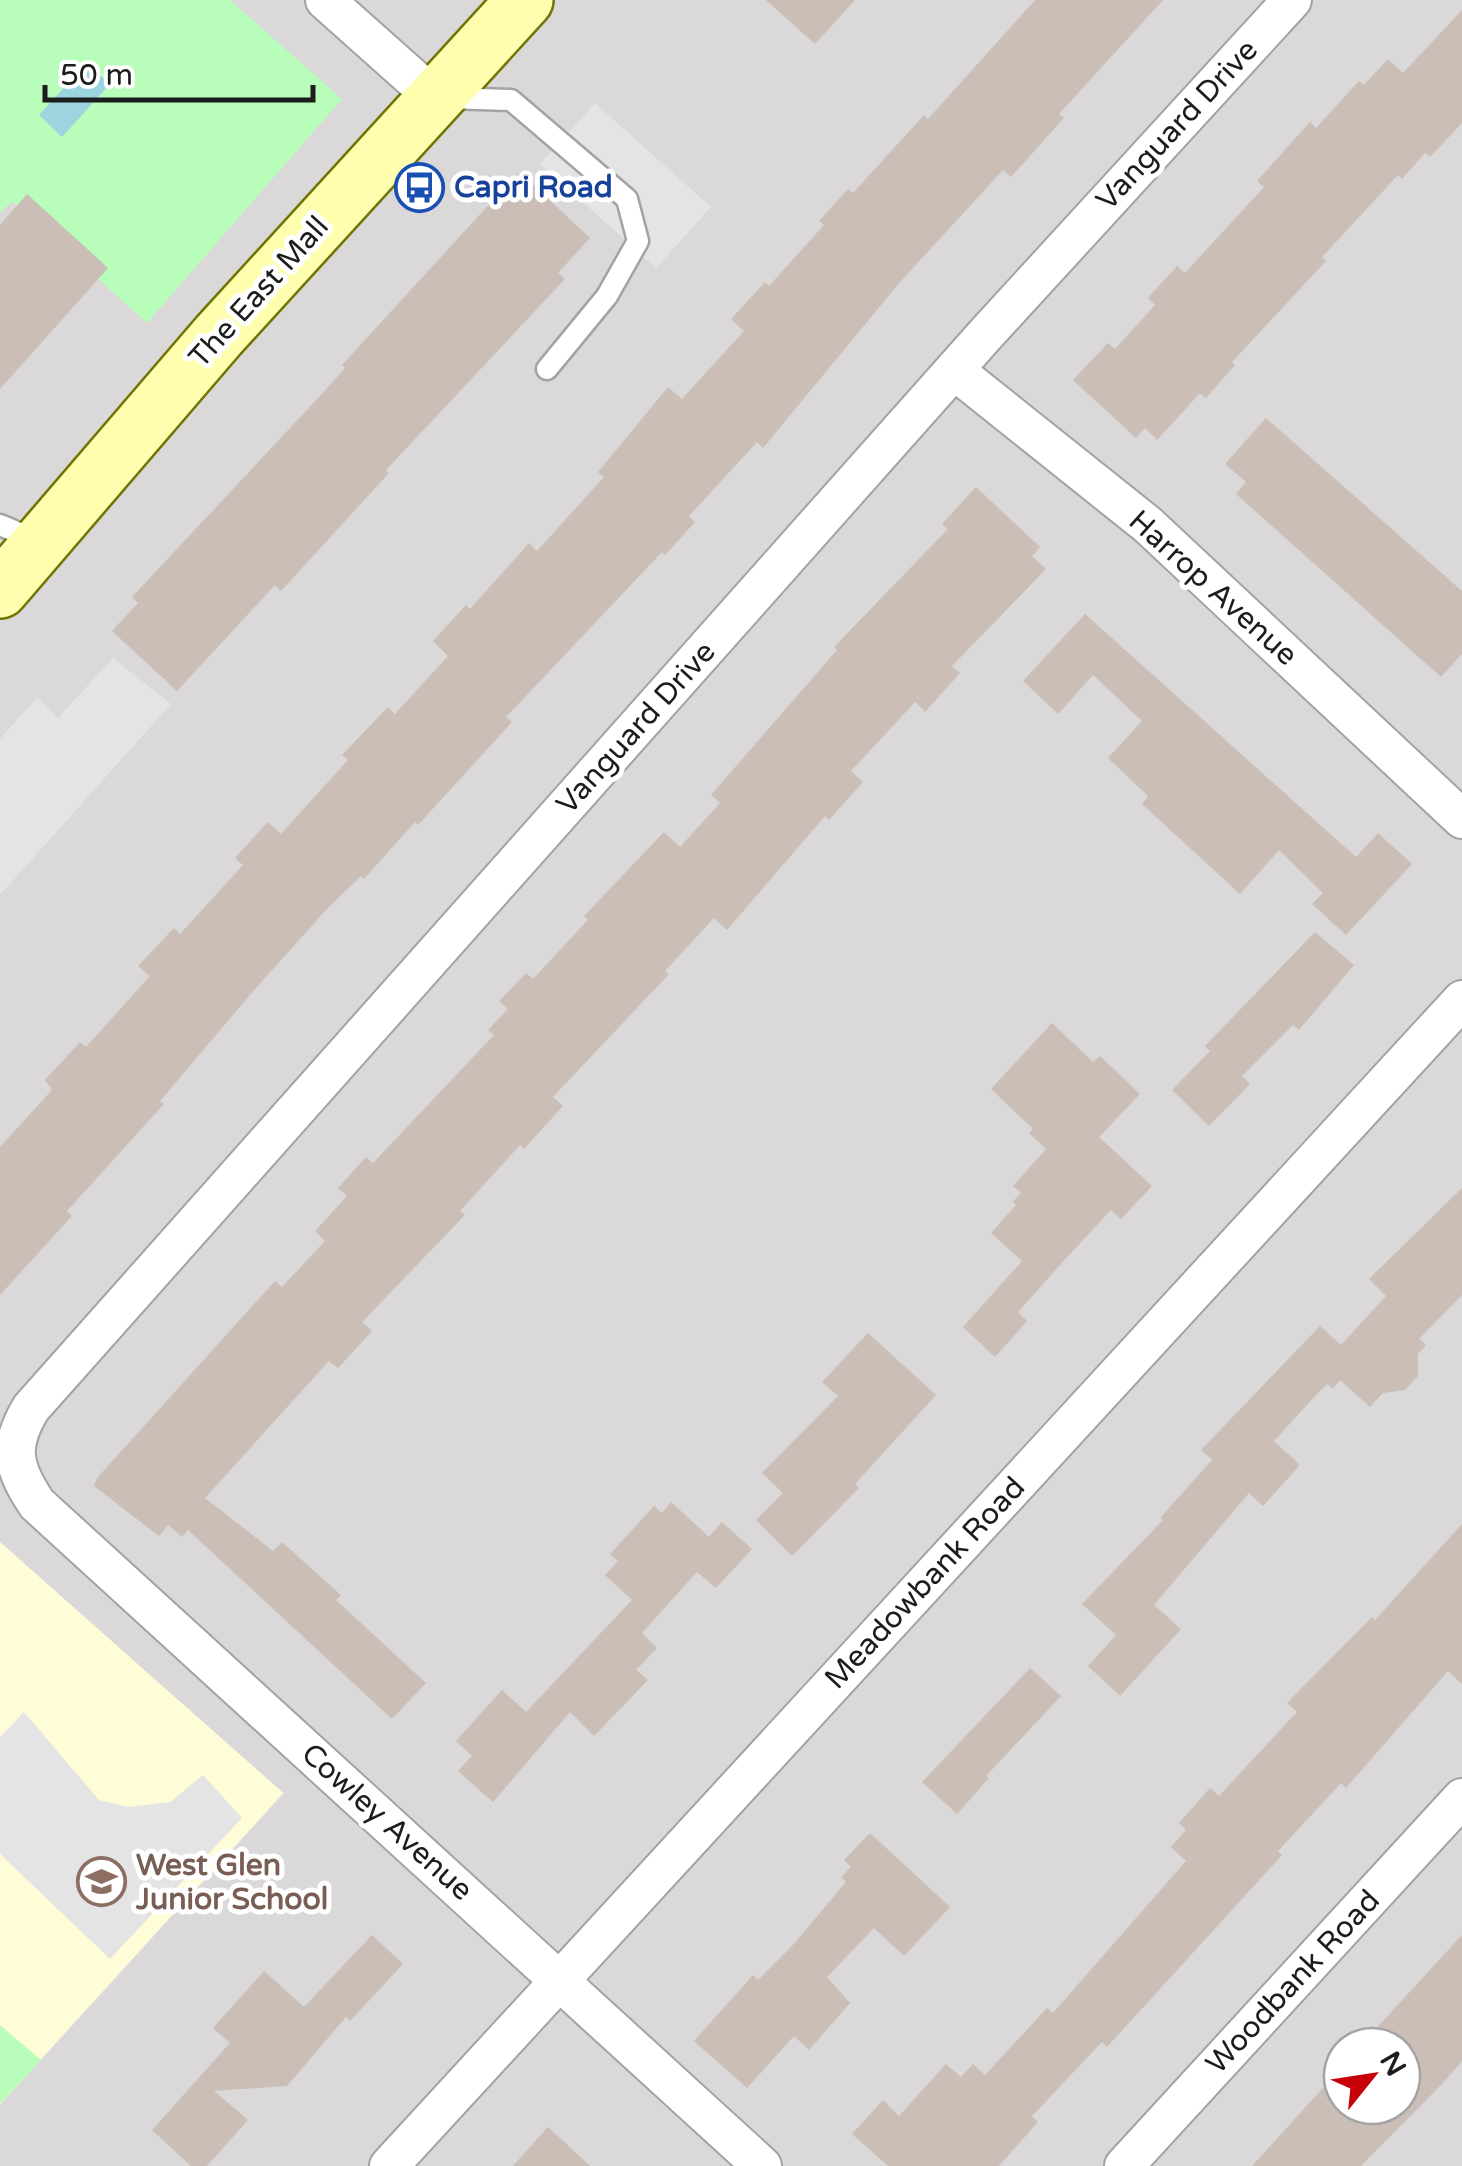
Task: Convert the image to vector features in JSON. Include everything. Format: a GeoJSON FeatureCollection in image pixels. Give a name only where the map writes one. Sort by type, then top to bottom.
{"type":"FeatureCollection","features":[{"type":"Feature","properties":{"kind":"main road","name":"The East Mall"},"geometry":{"type":"LineString","coordinates":[[0,590],[21,534],[220,335],[525,0]]}},
{"type":"Feature","properties":{"kind":"street"},"geometry":{"type":"LineString","coordinates":[[325,0],[435,98]]}},
{"type":"Feature","properties":{"kind":"street","name":"Vanguard Drive"},"geometry":{"type":"LineString","coordinates":[[19,1472],[15,1435],[31,1408],[954,370],[1292,0]]}},
{"type":"Feature","properties":{"kind":"street","name":"Harrop Avenue"},"geometry":{"type":"LineString","coordinates":[[954,370],[1148,526],[1462,819]]}},
{"type":"Feature","properties":{"kind":"street","name":"Meadowbank Road"},"geometry":{"type":"LineString","coordinates":[[389,2166],[1462,1000]]}},
{"type":"Feature","properties":{"kind":"street","name":"Cowley Avenue"},"geometry":{"type":"LineString","coordinates":[[19,1472],[37,1504],[64,1530],[562,1978],[762,2166]]}},
{"type":"Feature","properties":{"kind":"street","name":"Woodbank Road"},"geometry":{"type":"LineString","coordinates":[[1124,2166],[1462,1798]]}},
{"type":"Feature","properties":{"kind":"lane"},"geometry":{"type":"LineString","coordinates":[[435,98],[511,100],[627,199],[638,241],[607,296],[547,369]]}},
{"type":"Feature","properties":{"kind":"shaded area"},"geometry":{"type":"Polygon","coordinates":[[[0,0],[1462,0],[1462,2166],[0,2166],[0,2105],[284,1793],[0,1544],[0,0]]]}},
{"type":"Feature","properties":{"kind":"shaded area"},"geometry":{"type":"Polygon","coordinates":[[[595,103],[711,207],[656,268],[540,164],[595,103]]]}},
{"type":"Feature","properties":{"kind":"shaded area"},"geometry":{"type":"Polygon","coordinates":[[[113,658],[171,704],[0,895],[0,739],[37,697],[58,718],[113,658]]]}},
{"type":"Feature","properties":{"kind":"shaded area","name":"West Glen Junior School"},"geometry":{"type":"Polygon","coordinates":[[[0,1542],[283,1793],[0,2104],[0,1542]]]}},
{"type":"Feature","properties":{"kind":"shaded area"},"geometry":{"type":"Polygon","coordinates":[[[24,1712],[99,1800],[128,1807],[170,1802],[203,1775],[242,1818],[110,1959],[0,1854],[0,1737],[24,1712]]]}},
{"type":"Feature","properties":{"kind":"green space"},"geometry":{"type":"Polygon","coordinates":[[[0,0],[230,0],[342,99],[147,323],[12,201],[0,213],[0,0]]]}},
{"type":"Feature","properties":{"kind":"green space"},"geometry":{"type":"Polygon","coordinates":[[[0,2025],[41,2060],[0,2104],[0,2025]]]}},
{"type":"Feature","properties":{"kind":"water"},"geometry":{"type":"Polygon","coordinates":[[[86,63],[110,84],[62,137],[39,115],[86,63]]]}},
{"type":"Feature","properties":{"kind":"building"},"geometry":{"type":"Polygon","coordinates":[[[766,0],[855,0],[815,44],[766,0]]]}},
{"type":"Feature","properties":{"kind":"building"},"geometry":{"type":"Polygon","coordinates":[[[1035,0],[1163,0],[1059,114],[1064,118],[1011,177],[1003,170],[900,282],[763,448],[757,442],[689,516],[695,522],[665,555],[662,552],[506,717],[512,722],[418,825],[415,822],[364,879],[361,876],[326,910],[255,989],[160,1101],[164,1104],[67,1211],[72,1216],[0,1295],[0,1147],[52,1090],[45,1080],[80,1042],[86,1047],[150,976],[138,966],[174,928],[180,934],[243,865],[235,858],[268,822],[281,834],[348,760],[342,755],[388,707],[395,714],[448,656],[433,641],[466,605],[470,609],[529,543],[537,551],[604,477],[598,472],[668,387],[682,399],[744,331],[731,319],[765,282],[769,286],[824,225],[819,221],[848,189],[853,193],[924,115],[928,119],[1035,0]]]}},
{"type":"Feature","properties":{"kind":"building"},"geometry":{"type":"Polygon","coordinates":[[[1462,10],[1462,123],[1430,157],[1425,153],[1402,179],[1398,175],[1322,257],[1326,261],[1232,362],[1235,365],[1206,398],[1200,393],[1157,440],[1145,428],[1136,438],[1073,380],[1108,343],[1115,349],[1155,305],[1148,298],[1177,266],[1185,273],[1264,187],[1257,181],[1310,122],[1316,128],[1359,81],[1364,85],[1388,59],[1403,73],[1462,10]]]}},
{"type":"Feature","properties":{"kind":"building"},"geometry":{"type":"Polygon","coordinates":[[[526,178],[590,238],[558,273],[565,279],[386,470],[389,473],[281,591],[275,585],[177,691],[112,631],[138,603],[132,597],[320,396],[345,368],[342,365],[495,198],[501,204],[526,178]]]}},
{"type":"Feature","properties":{"kind":"building"},"geometry":{"type":"Polygon","coordinates":[[[27,194],[108,268],[0,389],[0,225],[27,194]]]}},
{"type":"Feature","properties":{"kind":"building"},"geometry":{"type":"Polygon","coordinates":[[[1266,418],[1462,591],[1462,654],[1441,677],[1236,494],[1246,482],[1225,464],[1266,418]]]}},
{"type":"Feature","properties":{"kind":"building"},"geometry":{"type":"Polygon","coordinates":[[[976,487],[1040,547],[1032,556],[1046,569],[952,666],[960,673],[925,712],[915,702],[851,771],[863,782],[829,820],[825,816],[727,930],[714,918],[665,971],[669,974],[553,1097],[563,1106],[524,1149],[520,1145],[460,1211],[465,1215],[362,1322],[372,1331],[338,1368],[329,1361],[205,1498],[273,1551],[282,1542],[341,1595],[336,1600],[426,1683],[392,1719],[188,1530],[182,1537],[168,1525],[159,1536],[94,1486],[97,1478],[275,1281],[282,1287],[325,1241],[315,1231],[347,1196],[338,1188],[366,1157],[373,1163],[494,1035],[488,1030],[508,1009],[499,1001],[526,973],[533,979],[588,920],[584,916],[664,832],[680,847],[720,803],[711,795],[837,650],[834,647],[948,529],[942,524],[976,487]]]}},
{"type":"Feature","properties":{"kind":"building"},"geometry":{"type":"Polygon","coordinates":[[[1085,614],[1356,857],[1378,833],[1412,864],[1346,935],[1312,904],[1323,893],[1279,850],[1240,894],[1142,804],[1148,796],[1108,758],[1142,721],[1093,675],[1058,714],[1023,681],[1085,614]]]}},
{"type":"Feature","properties":{"kind":"building"},"geometry":{"type":"Polygon","coordinates":[[[1315,932],[1354,965],[1299,1030],[1293,1025],[1242,1076],[1250,1084],[1209,1126],[1172,1090],[1210,1051],[1205,1046],[1315,932]]]}},
{"type":"Feature","properties":{"kind":"building"},"geometry":{"type":"Polygon","coordinates":[[[1052,1023],[1093,1062],[1100,1056],[1140,1094],[1099,1137],[1152,1186],[1121,1219],[1111,1210],[1068,1256],[1018,1312],[1027,1321],[995,1357],[963,1327],[1022,1261],[991,1233],[1016,1205],[1013,1202],[1021,1192],[1013,1186],[1046,1149],[1029,1133],[1033,1129],[991,1089],[1052,1023]]]}},
{"type":"Feature","properties":{"kind":"building"},"geometry":{"type":"Polygon","coordinates":[[[1462,1188],[1462,1295],[1419,1339],[1426,1345],[1418,1354],[1418,1376],[1405,1390],[1383,1393],[1370,1407],[1340,1380],[1333,1389],[1327,1384],[1316,1395],[1274,1441],[1300,1465],[1263,1506],[1249,1493],[1154,1605],[1181,1629],[1120,1696],[1088,1666],[1116,1635],[1082,1604],[1163,1520],[1160,1518],[1212,1460],[1201,1450],[1320,1326],[1341,1345],[1386,1296],[1369,1279],[1462,1188]]]}},
{"type":"Feature","properties":{"kind":"building"},"geometry":{"type":"Polygon","coordinates":[[[868,1333],[936,1395],[855,1484],[859,1488],[792,1556],[756,1520],[783,1493],[762,1473],[838,1396],[822,1382],[868,1333]]]}},
{"type":"Feature","properties":{"kind":"building"},"geometry":{"type":"Polygon","coordinates":[[[671,1502],[709,1537],[722,1522],[752,1549],[716,1588],[697,1572],[642,1633],[657,1648],[636,1670],[648,1680],[594,1736],[570,1712],[493,1802],[458,1771],[472,1756],[456,1741],[502,1690],[526,1712],[632,1600],[605,1575],[618,1561],[610,1554],[654,1506],[662,1513],[671,1502]]]}},
{"type":"Feature","properties":{"kind":"building"},"geometry":{"type":"Polygon","coordinates":[[[1462,1524],[1462,1684],[1448,1671],[1346,1788],[1341,1783],[1278,1851],[1282,1855],[1107,2047],[1102,2042],[1032,2116],[1038,2122],[999,2166],[888,2166],[852,2134],[883,2100],[899,2116],[946,2064],[961,2077],[973,2064],[985,2075],[1047,2008],[1053,2013],[1186,1861],[1171,1847],[1186,1830],[1179,1823],[1210,1788],[1219,1796],[1297,1712],[1287,1703],[1372,1617],[1375,1620],[1462,1524]]]}},
{"type":"Feature","properties":{"kind":"building"},"geometry":{"type":"Polygon","coordinates":[[[1030,1668],[1061,1696],[986,1776],[989,1778],[957,1814],[922,1782],[1030,1668]]]}},
{"type":"Feature","properties":{"kind":"building"},"geometry":{"type":"Polygon","coordinates":[[[870,1833],[950,1907],[904,1956],[874,1928],[827,1977],[850,2003],[809,2050],[794,2036],[747,2088],[694,2041],[753,1975],[758,1980],[792,1946],[846,1882],[841,1877],[851,1867],[844,1860],[870,1833]]]}},
{"type":"Feature","properties":{"kind":"building"},"geometry":{"type":"Polygon","coordinates":[[[372,1935],[403,1964],[350,2021],[346,2017],[287,2086],[214,2091],[248,2120],[207,2166],[191,2166],[152,2130],[230,2043],[213,2028],[264,1971],[304,2007],[372,1935]]]}},
{"type":"Feature","properties":{"kind":"building"},"geometry":{"type":"Polygon","coordinates":[[[1462,1935],[1462,2061],[1422,2104],[1422,2026],[1378,2026],[1462,1935]]]}},
{"type":"Feature","properties":{"kind":"building"},"geometry":{"type":"Polygon","coordinates":[[[1322,2089],[1322,2126],[1401,2126],[1361,2166],[1252,2166],[1322,2089]]]}},
{"type":"Feature","properties":{"kind":"building"},"geometry":{"type":"Polygon","coordinates":[[[548,2127],[590,2166],[513,2166],[548,2127]]]}},
{"type":"Feature","properties":{"kind":"place","name":"Capri Road"},"geometry":{"type":"Point","coordinates":[419,187]}},
{"type":"Feature","properties":{"kind":"place","name":"West Glen Junior School"},"geometry":{"type":"Point","coordinates":[101,1882]}}]}
